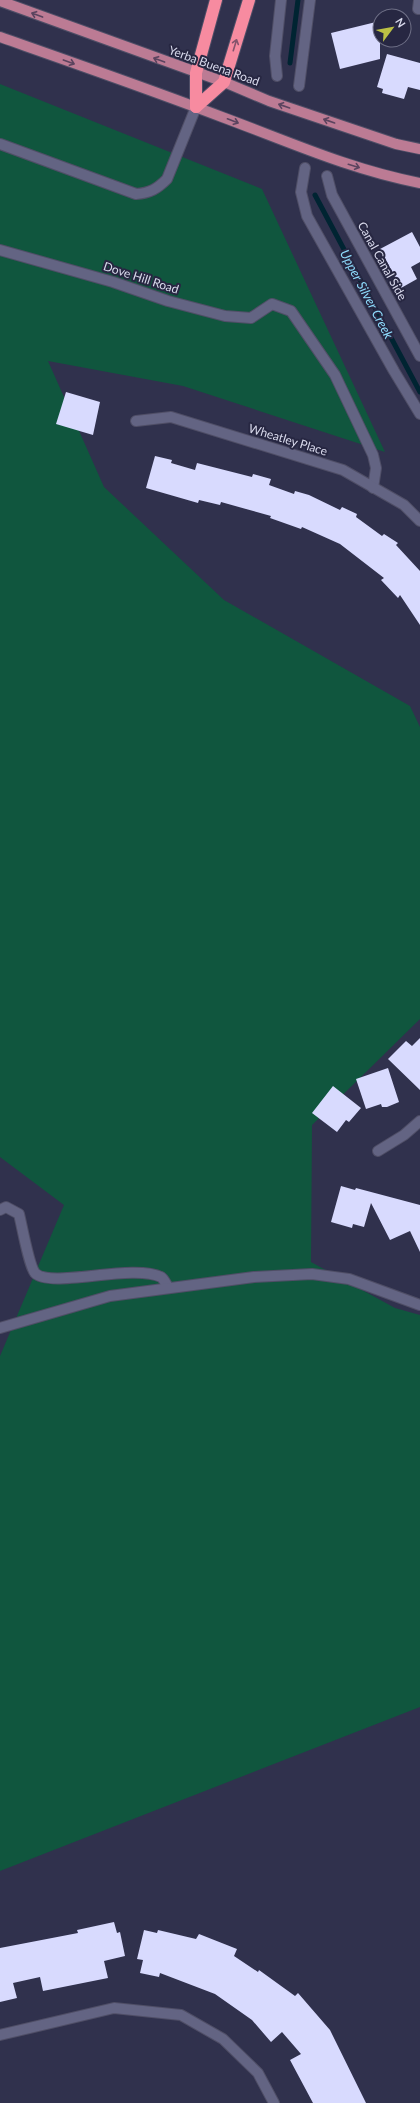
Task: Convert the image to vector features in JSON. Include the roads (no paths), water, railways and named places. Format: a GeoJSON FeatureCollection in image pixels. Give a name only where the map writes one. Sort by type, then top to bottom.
{"type":"FeatureCollection","features":[{"type":"Feature","properties":{"kind":"highway"},"geometry":{"type":"LineString","coordinates":[[196,107],[196,72],[216,0]]}},
{"type":"Feature","properties":{"kind":"highway"},"geometry":{"type":"LineString","coordinates":[[196,107],[224,82],[249,0]]}},
{"type":"Feature","properties":{"kind":"main road","name":"Yerba Buena Road"},"geometry":{"type":"LineString","coordinates":[[0,2],[224,82],[269,101],[396,144],[420,149]]}},
{"type":"Feature","properties":{"kind":"main road"},"geometry":{"type":"LineString","coordinates":[[0,37],[196,107],[348,164],[385,176],[420,183]]}},
{"type":"Feature","properties":{"kind":"street"},"geometry":{"type":"LineString","coordinates":[[277,76],[275,56],[281,0]]}},
{"type":"Feature","properties":{"kind":"street"},"geometry":{"type":"LineString","coordinates":[[299,86],[310,0]]}},
{"type":"Feature","properties":{"kind":"street"},"geometry":{"type":"LineString","coordinates":[[419,0],[418,9],[420,9]]}},
{"type":"Feature","properties":{"kind":"street"},"geometry":{"type":"LineString","coordinates":[[0,144],[136,194],[148,193],[158,188],[166,179],[196,107]]}},
{"type":"Feature","properties":{"kind":"street"},"geometry":{"type":"LineString","coordinates":[[305,168],[301,192],[308,216],[394,371],[420,414]]}},
{"type":"Feature","properties":{"kind":"street","name":"Canal Canal Side"},"geometry":{"type":"LineString","coordinates":[[327,176],[332,195],[420,356]]}},
{"type":"Feature","properties":{"kind":"street","name":"Dove Hill Road"},"geometry":{"type":"LineString","coordinates":[[0,250],[113,282],[168,301],[225,316],[251,318],[272,304],[291,311],[335,375],[373,455],[376,468],[373,488]]}},
{"type":"Feature","properties":{"kind":"street","name":"Wheatley Place"},"geometry":{"type":"LineString","coordinates":[[136,421],[171,417],[343,470],[404,505],[420,521]]}},
{"type":"Feature","properties":{"kind":"street"},"geometry":{"type":"LineString","coordinates":[[378,1150],[404,1135],[420,1121]]}},
{"type":"Feature","properties":{"kind":"street"},"geometry":{"type":"LineString","coordinates":[[0,1210],[6,1207],[19,1214],[30,1261],[35,1273],[46,1279],[89,1275],[151,1274],[162,1278],[168,1287]]}},
{"type":"Feature","properties":{"kind":"street"},"geometry":{"type":"LineString","coordinates":[[0,1328],[110,1296],[168,1287],[254,1277],[312,1274],[349,1279],[420,1305]]}},
{"type":"Feature","properties":{"kind":"street"},"geometry":{"type":"LineString","coordinates":[[0,2035],[114,2008],[181,2015],[223,2039],[258,2073],[274,2103]]}},
{"type":"Feature","properties":{"kind":"waterway","name":"Upper Silver Creek"},"geometry":{"type":"LineString","coordinates":[[290,63],[298,0]]}},
{"type":"Feature","properties":{"kind":"waterway","name":"Upper Silver Creek"},"geometry":{"type":"LineString","coordinates":[[315,195],[420,392]]}}]}
